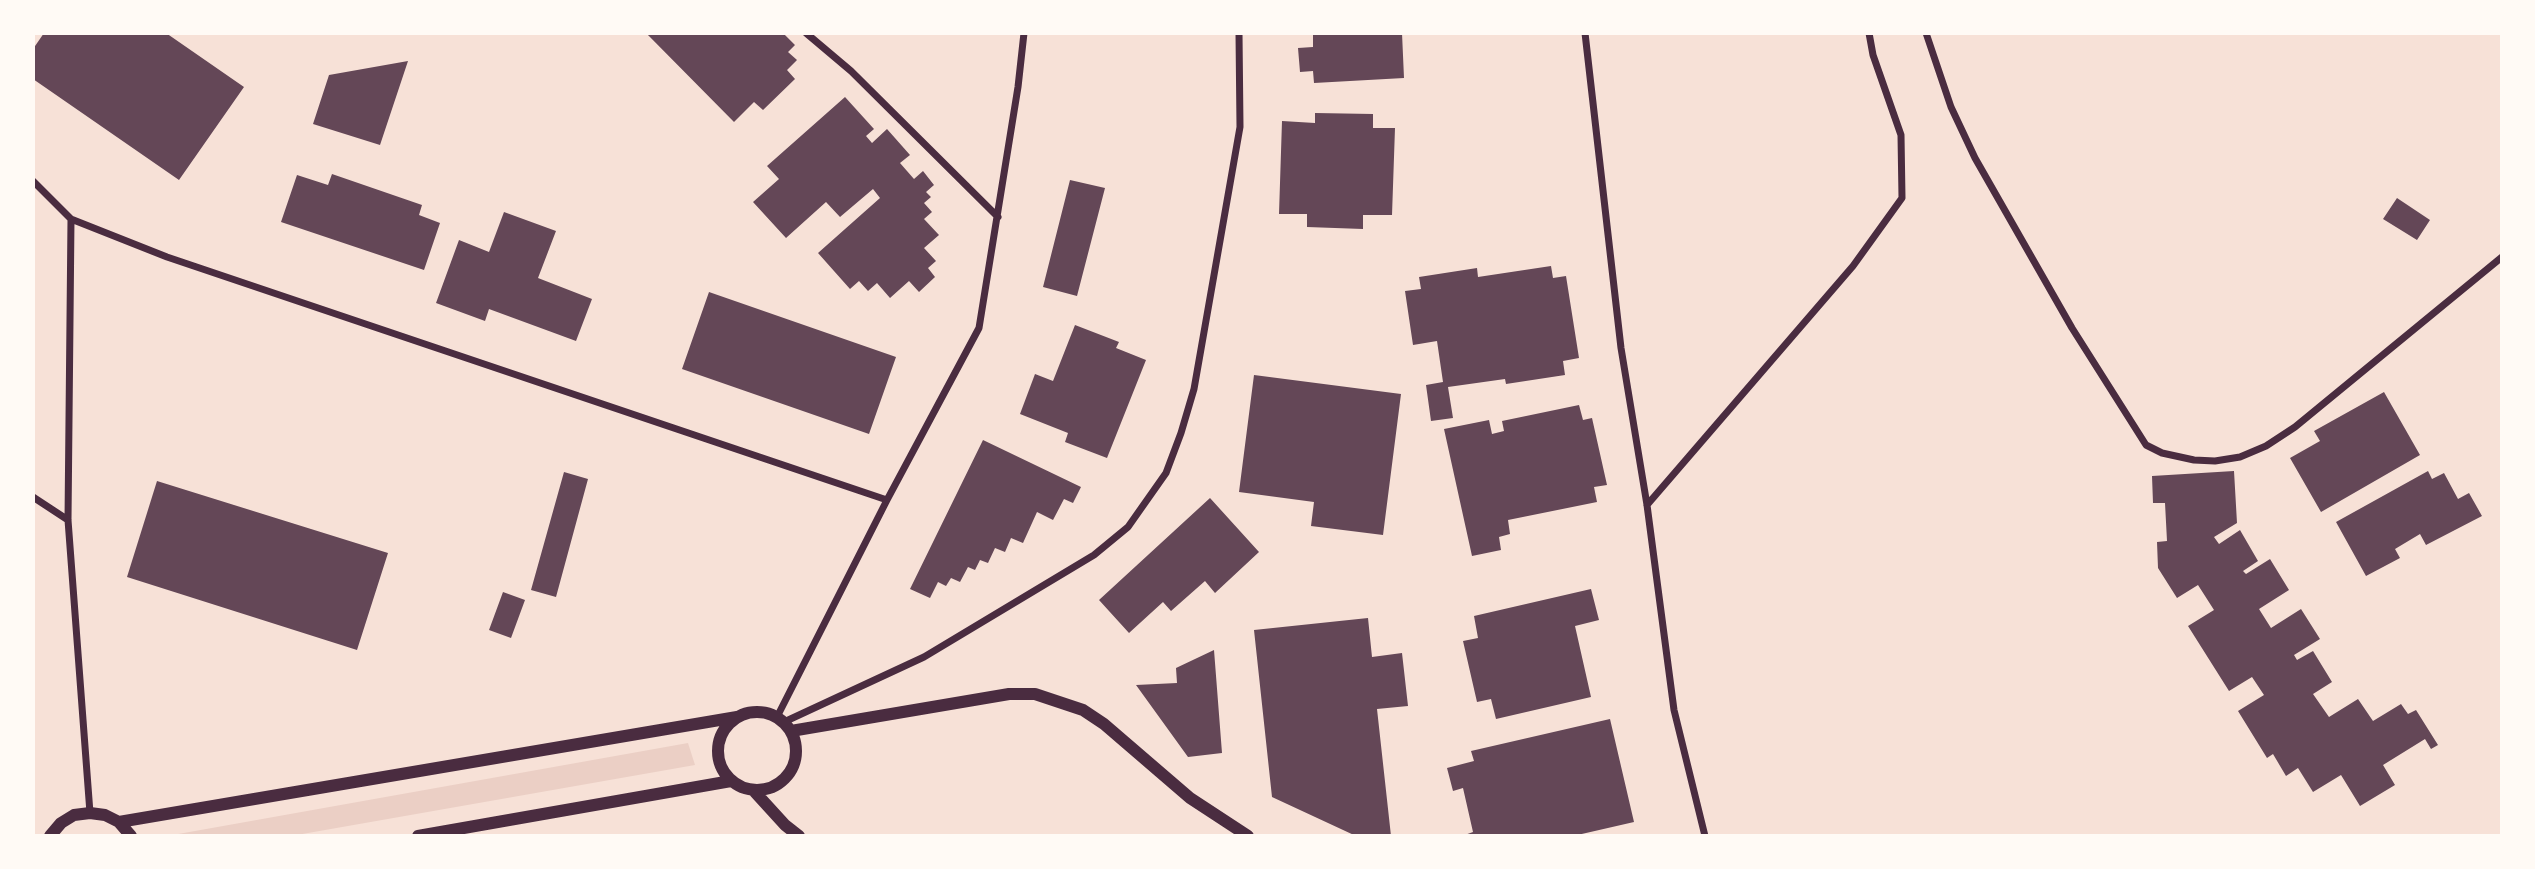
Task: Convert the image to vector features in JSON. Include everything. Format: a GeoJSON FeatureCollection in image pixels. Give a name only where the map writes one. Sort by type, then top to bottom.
{"type":"FeatureCollection","features":[{"type":"Feature","properties":{"kind":"street"},"geometry":{"type":"LineString","coordinates":[[806,33],[851,71],[998,217]]}},
{"type":"Feature","properties":{"kind":"street"},"geometry":{"type":"LineString","coordinates":[[784,724],[887,500],[979,328],[1018,87],[1024,33]]}},
{"type":"Feature","properties":{"kind":"street"},"geometry":{"type":"LineString","coordinates":[[784,724],[924,657],[1094,555],[1128,527],[1166,473],[1194,389],[1240,127],[1239,33]]}},
{"type":"Feature","properties":{"kind":"street"},"geometry":{"type":"LineString","coordinates":[[1585,33],[1621,348],[1647,505],[1674,710],[1705,836]]}},
{"type":"Feature","properties":{"kind":"street"},"geometry":{"type":"LineString","coordinates":[[1647,505],[1853,266],[1902,198],[1901,135],[1872,55],[1869,33]]}},
{"type":"Feature","properties":{"kind":"street"},"geometry":{"type":"LineString","coordinates":[[1926,33],[1951,107],[1975,158],[2072,328],[2138,433],[2146,445],[2162,453],[2194,460],[2215,461],[2240,457],[2266,446],[2295,428],[2502,257]]}},
{"type":"Feature","properties":{"kind":"street"},"geometry":{"type":"LineString","coordinates":[[33,181],[71,219],[167,257],[887,500]]}},
{"type":"Feature","properties":{"kind":"street"},"geometry":{"type":"LineString","coordinates":[[71,219],[68,520],[90,813]]}},
{"type":"Feature","properties":{"kind":"street"},"geometry":{"type":"LineString","coordinates":[[33,497],[68,520]]}},
{"type":"Feature","properties":{"kind":"street"},"geometry":{"type":"LineString","coordinates":[[784,724],[1009,694],[1035,694],[1083,710],[1104,724],[1190,798],[1248,836]]}},
{"type":"Feature","properties":{"kind":"street"},"geometry":{"type":"LineString","coordinates":[[119,822],[737,717],[750,712],[764,712],[784,724],[796,750],[788,775],[767,789],[754,791]]}},
{"type":"Feature","properties":{"kind":"street"},"geometry":{"type":"LineString","coordinates":[[737,717],[727,725],[720,736],[717,748],[723,772],[731,781],[754,791],[785,825],[799,836]]}},
{"type":"Feature","properties":{"kind":"street"},"geometry":{"type":"LineString","coordinates":[[418,836],[731,781]]}},
{"type":"Feature","properties":{"kind":"street"},"geometry":{"type":"LineString","coordinates":[[50,836],[74,815],[90,813],[105,815],[119,822],[131,836]]}},
{"type":"Feature","properties":{"kind":"shaded area"},"geometry":{"type":"Polygon","coordinates":[[[688,743],[695,765],[291,836],[167,836],[688,743]]]}},
{"type":"Feature","properties":{"kind":"building"},"geometry":{"type":"Polygon","coordinates":[[[44,33],[166,33],[244,87],[179,180],[33,79],[33,49],[44,33]]]}},
{"type":"Feature","properties":{"kind":"building"},"geometry":{"type":"Polygon","coordinates":[[[646,33],[783,33],[795,45],[788,52],[797,60],[787,70],[795,79],[763,110],[754,102],[734,122],[646,33]]]}},
{"type":"Feature","properties":{"kind":"building"},"geometry":{"type":"Polygon","coordinates":[[[1313,33],[1402,33],[1404,78],[1314,83],[1313,71],[1300,72],[1298,48],[1313,47],[1313,33]]]}},
{"type":"Feature","properties":{"kind":"building"},"geometry":{"type":"Polygon","coordinates":[[[408,61],[380,145],[313,124],[329,75],[408,61]]]}},
{"type":"Feature","properties":{"kind":"building"},"geometry":{"type":"Polygon","coordinates":[[[845,97],[874,129],[866,136],[872,143],[887,129],[910,155],[900,163],[914,179],[923,171],[934,185],[926,192],[931,197],[924,203],[932,212],[924,219],[939,235],[924,248],[936,261],[928,268],[935,277],[919,292],[909,281],[890,298],[877,283],[868,291],[859,281],[850,289],[818,253],[880,198],[873,189],[840,217],[826,202],[786,238],[753,202],[779,179],[767,166],[845,97]]]}},
{"type":"Feature","properties":{"kind":"building"},"geometry":{"type":"Polygon","coordinates":[[[1315,113],[1373,114],[1373,128],[1395,128],[1392,215],[1363,215],[1363,229],[1307,227],[1307,214],[1279,214],[1282,121],[1315,123],[1315,113]]]}},
{"type":"Feature","properties":{"kind":"building"},"geometry":{"type":"Polygon","coordinates":[[[332,174],[422,205],[419,215],[440,223],[424,270],[281,222],[297,175],[328,185],[332,174]]]}},
{"type":"Feature","properties":{"kind":"building"},"geometry":{"type":"Polygon","coordinates":[[[1070,180],[1105,188],[1077,296],[1043,287],[1070,180]]]}},
{"type":"Feature","properties":{"kind":"building"},"geometry":{"type":"Polygon","coordinates":[[[2397,198],[2430,220],[2417,240],[2383,219],[2397,198]]]}},
{"type":"Feature","properties":{"kind":"building"},"geometry":{"type":"Polygon","coordinates":[[[504,212],[556,231],[538,278],[592,299],[576,341],[489,309],[485,321],[436,303],[459,240],[489,252],[504,212]]]}},
{"type":"Feature","properties":{"kind":"building"},"geometry":{"type":"Polygon","coordinates":[[[1551,266],[1553,278],[1566,276],[1579,358],[1563,361],[1565,375],[1506,384],[1505,379],[1448,387],[1453,418],[1431,421],[1426,385],[1443,382],[1437,341],[1413,345],[1405,291],[1421,289],[1419,277],[1477,268],[1478,277],[1551,266]]]}},
{"type":"Feature","properties":{"kind":"building"},"geometry":{"type":"Polygon","coordinates":[[[709,292],[896,357],[869,434],[682,369],[709,292]]]}},
{"type":"Feature","properties":{"kind":"building"},"geometry":{"type":"Polygon","coordinates":[[[1075,325],[1119,342],[1116,348],[1146,360],[1107,458],[1065,442],[1068,433],[1020,414],[1035,374],[1053,381],[1075,325]]]}},
{"type":"Feature","properties":{"kind":"building"},"geometry":{"type":"Polygon","coordinates":[[[1254,375],[1401,394],[1383,535],[1311,526],[1314,502],[1239,492],[1254,375]]]}},
{"type":"Feature","properties":{"kind":"building"},"geometry":{"type":"Polygon","coordinates":[[[2384,392],[2420,455],[2321,512],[2290,458],[2320,441],[2314,431],[2384,392]]]}},
{"type":"Feature","properties":{"kind":"building"},"geometry":{"type":"Polygon","coordinates":[[[1579,405],[1583,420],[1592,418],[1607,485],[1594,487],[1597,502],[1508,520],[1510,534],[1499,537],[1501,550],[1472,556],[1444,429],[1489,420],[1492,434],[1504,431],[1502,421],[1579,405]]]}},
{"type":"Feature","properties":{"kind":"building"},"geometry":{"type":"Polygon","coordinates":[[[983,440],[1081,487],[1073,503],[1064,499],[1053,520],[1037,512],[1023,543],[1011,538],[1005,552],[995,548],[988,563],[980,560],[975,570],[968,567],[960,582],[951,578],[946,586],[938,582],[930,598],[910,589],[983,440]]]}},
{"type":"Feature","properties":{"kind":"building"},"geometry":{"type":"Polygon","coordinates":[[[2234,471],[2237,523],[2214,537],[2219,544],[2240,530],[2258,561],[2243,571],[2246,574],[2270,559],[2289,590],[2259,609],[2271,628],[2301,609],[2320,639],[2294,655],[2297,660],[2313,651],[2332,682],[2313,694],[2329,717],[2358,699],[2373,721],[2401,704],[2408,714],[2416,710],[2438,745],[2431,749],[2425,739],[2383,765],[2395,785],[2360,806],[2341,775],[2313,792],[2298,768],[2286,776],[2273,754],[2267,758],[2238,711],[2264,695],[2252,677],[2229,691],[2188,626],[2214,610],[2198,585],[2177,598],[2158,568],[2157,542],[2167,541],[2165,503],[2153,503],[2152,476],[2234,471]]]}},
{"type":"Feature","properties":{"kind":"building"},"geometry":{"type":"Polygon","coordinates":[[[2428,471],[2432,479],[2444,473],[2458,499],[2469,493],[2482,516],[2426,545],[2420,534],[2395,549],[2400,558],[2366,576],[2336,522],[2428,471]]]}},
{"type":"Feature","properties":{"kind":"building"},"geometry":{"type":"Polygon","coordinates":[[[564,472],[588,479],[556,597],[531,590],[564,472]]]}},
{"type":"Feature","properties":{"kind":"building"},"geometry":{"type":"Polygon","coordinates":[[[157,481],[388,553],[357,650],[127,577],[157,481]]]}},
{"type":"Feature","properties":{"kind":"building"},"geometry":{"type":"Polygon","coordinates":[[[1210,498],[1259,552],[1215,593],[1205,581],[1171,611],[1163,602],[1129,633],[1099,600],[1210,498]]]}},
{"type":"Feature","properties":{"kind":"building"},"geometry":{"type":"Polygon","coordinates":[[[1591,589],[1599,620],[1575,626],[1591,697],[1496,719],[1491,699],[1477,702],[1463,641],[1478,638],[1474,616],[1591,589]]]}},
{"type":"Feature","properties":{"kind":"building"},"geometry":{"type":"Polygon","coordinates":[[[503,592],[525,600],[511,638],[489,630],[503,592]]]}},
{"type":"Feature","properties":{"kind":"building"},"geometry":{"type":"Polygon","coordinates":[[[1368,618],[1372,657],[1402,653],[1408,706],[1377,709],[1391,836],[1356,836],[1272,797],[1254,630],[1368,618]]]}},
{"type":"Feature","properties":{"kind":"building"},"geometry":{"type":"Polygon","coordinates":[[[1214,650],[1222,753],[1188,757],[1136,685],[1177,683],[1176,668],[1214,650]]]}},
{"type":"Feature","properties":{"kind":"building"},"geometry":{"type":"Polygon","coordinates":[[[1610,719],[1634,822],[1573,836],[1462,836],[1473,832],[1463,788],[1453,791],[1447,768],[1474,761],[1471,751],[1610,719]]]}}]}
